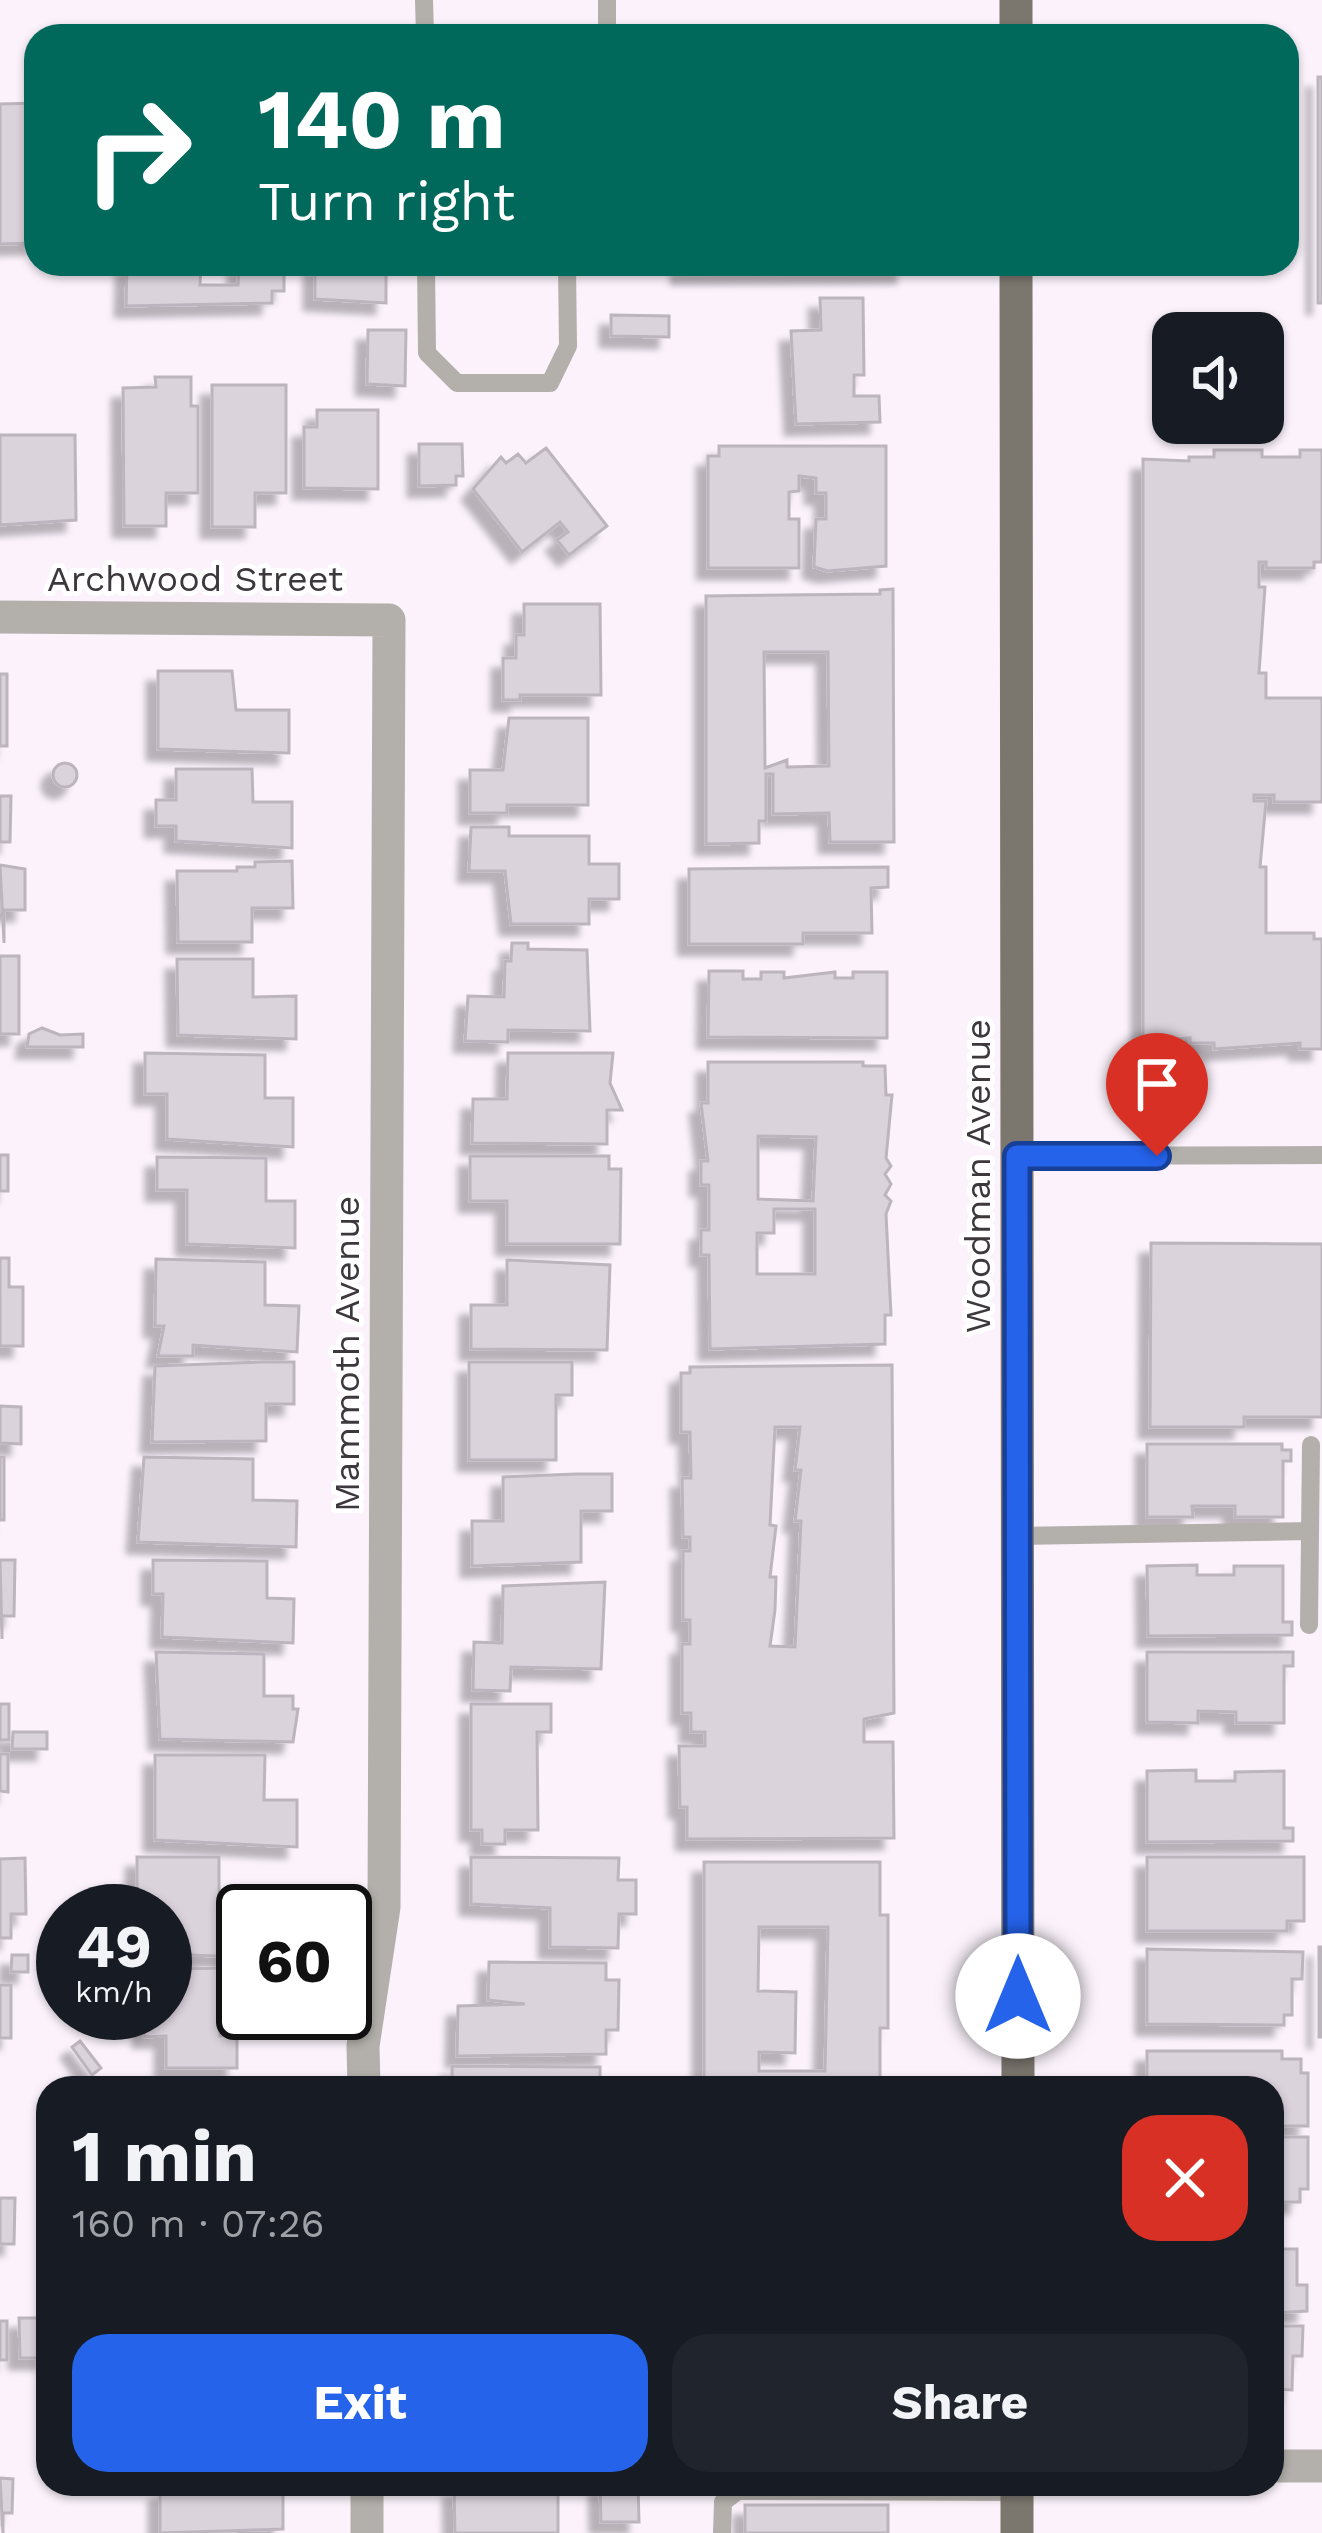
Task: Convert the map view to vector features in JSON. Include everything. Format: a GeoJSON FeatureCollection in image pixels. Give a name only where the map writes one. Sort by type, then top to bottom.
{"type":"FeatureCollection","features":[{"type":"Feature","properties":{"kind":"main road","name":"Woodman Avenue"},"geometry":{"type":"LineString","coordinates":[[1016,276],[1018,2076]]}},
{"type":"Feature","properties":{"kind":"main road"},"geometry":{"type":"LineString","coordinates":[[1017,2496],[1017,2533]]}},
{"type":"Feature","properties":{"kind":"street","name":"Archwood Street"},"geometry":{"type":"LineString","coordinates":[[0,617],[389,620]]}},
{"type":"Feature","properties":{"kind":"street","name":"Mammoth Avenue"},"geometry":{"type":"LineString","coordinates":[[364,2076],[363,2046],[384,1907],[389,620]]}},
{"type":"Feature","properties":{"kind":"street"},"geometry":{"type":"LineString","coordinates":[[1284,2466],[1322,2466]]}},
{"type":"Feature","properties":{"kind":"street"},"geometry":{"type":"LineString","coordinates":[[367,2496],[367,2533]]}},
{"type":"Feature","properties":{"kind":"lane"},"geometry":{"type":"LineString","coordinates":[[426,276],[427,353],[457,383],[550,383],[568,346],[567,276]]}},
{"type":"Feature","properties":{"kind":"lane"},"geometry":{"type":"LineString","coordinates":[[1017,1156],[1322,1155]]}},
{"type":"Feature","properties":{"kind":"lane"},"geometry":{"type":"LineString","coordinates":[[1309,1625],[1311,1445]]}},
{"type":"Feature","properties":{"kind":"lane"},"geometry":{"type":"LineString","coordinates":[[1017,1536],[1310,1531]]}},
{"type":"Feature","properties":{"kind":"lane"},"geometry":{"type":"LineString","coordinates":[[722,2533],[723,2502],[731,2496]]}},
{"type":"Feature","properties":{"kind":"building"},"geometry":{"type":"Polygon","coordinates":[[[1318,77],[1322,77],[1322,303],[1318,303],[1318,77]]]}},
{"type":"Feature","properties":{"kind":"building"},"geometry":{"type":"Polygon","coordinates":[[[24,103],[24,243],[0,244],[0,104],[24,103]]]}},
{"type":"Feature","properties":{"kind":"building"},"geometry":{"type":"Polygon","coordinates":[[[127,276],[200,276],[200,285],[238,285],[238,276],[284,276],[284,291],[272,291],[272,303],[126,306],[127,276]]]}},
{"type":"Feature","properties":{"kind":"building"},"geometry":{"type":"Polygon","coordinates":[[[315,276],[386,276],[386,303],[315,299],[315,276]]]}},
{"type":"Feature","properties":{"kind":"building"},"geometry":{"type":"Polygon","coordinates":[[[820,298],[863,298],[864,375],[854,375],[854,396],[879,396],[880,422],[796,424],[791,331],[821,330],[820,298]]]}},
{"type":"Feature","properties":{"kind":"building"},"geometry":{"type":"Polygon","coordinates":[[[611,315],[669,316],[669,337],[611,336],[611,315]]]}},
{"type":"Feature","properties":{"kind":"building"},"geometry":{"type":"Polygon","coordinates":[[[368,330],[406,330],[405,386],[367,384],[368,330]]]}},
{"type":"Feature","properties":{"kind":"building"},"geometry":{"type":"Polygon","coordinates":[[[155,377],[191,377],[191,406],[198,406],[198,493],[166,493],[166,526],[124,526],[123,388],[156,387],[155,377]]]}},
{"type":"Feature","properties":{"kind":"building"},"geometry":{"type":"Polygon","coordinates":[[[212,385],[286,385],[286,493],[255,493],[255,527],[212,527],[212,385]]]}},
{"type":"Feature","properties":{"kind":"building"},"geometry":{"type":"Polygon","coordinates":[[[317,410],[378,410],[378,489],[304,488],[304,427],[317,427],[317,410]]]}},
{"type":"Feature","properties":{"kind":"building"},"geometry":{"type":"Polygon","coordinates":[[[0,435],[75,435],[76,520],[0,525],[0,435]]]}},
{"type":"Feature","properties":{"kind":"building"},"geometry":{"type":"Polygon","coordinates":[[[419,444],[462,444],[463,476],[456,476],[456,485],[419,486],[419,444]]]}},
{"type":"Feature","properties":{"kind":"building"},"geometry":{"type":"Polygon","coordinates":[[[719,446],[886,446],[886,566],[828,571],[814,567],[816,519],[826,519],[826,493],[816,493],[816,478],[799,476],[799,491],[789,492],[789,519],[799,519],[799,568],[708,568],[708,456],[719,456],[719,446]]]}},
{"type":"Feature","properties":{"kind":"building"},"geometry":{"type":"Polygon","coordinates":[[[546,448],[607,526],[569,555],[557,540],[568,532],[560,522],[522,552],[473,489],[501,457],[506,463],[518,454],[526,463],[546,448]]]}},
{"type":"Feature","properties":{"kind":"building"},"geometry":{"type":"Polygon","coordinates":[[[1214,450],[1262,450],[1262,457],[1300,457],[1300,450],[1322,450],[1322,562],[1314,562],[1314,568],[1266,568],[1266,562],[1259,562],[1259,587],[1265,587],[1259,673],[1266,673],[1266,698],[1322,698],[1322,802],[1274,802],[1274,795],[1254,795],[1254,801],[1266,801],[1260,867],[1266,867],[1266,933],[1314,933],[1314,939],[1322,939],[1322,1049],[1300,1049],[1300,1043],[1214,1049],[1214,1043],[1190,1043],[1190,1038],[1143,1042],[1143,459],[1189,461],[1189,457],[1214,457],[1214,450]]]}},
{"type":"Feature","properties":{"kind":"building"},"geometry":{"type":"Polygon","coordinates":[[[893,589],[894,842],[830,842],[829,813],[773,814],[773,774],[766,774],[766,821],[759,821],[759,843],[706,844],[706,596],[880,594],[880,590],[893,589]],[[764,652],[765,768],[787,760],[787,767],[829,766],[828,652],[764,652]]]}},
{"type":"Feature","properties":{"kind":"building"},"geometry":{"type":"Polygon","coordinates":[[[524,604],[600,604],[601,695],[520,695],[520,700],[503,700],[503,658],[516,658],[516,635],[524,635],[524,604]]]}},
{"type":"Feature","properties":{"kind":"building"},"geometry":{"type":"Polygon","coordinates":[[[158,671],[232,671],[236,710],[289,710],[289,753],[158,749],[158,671]]]}},
{"type":"Feature","properties":{"kind":"building"},"geometry":{"type":"Polygon","coordinates":[[[0,674],[7,674],[7,746],[0,746],[0,674]]]}},
{"type":"Feature","properties":{"kind":"building"},"geometry":{"type":"Polygon","coordinates":[[[509,718],[588,718],[588,805],[507,805],[507,813],[470,813],[470,770],[503,770],[509,718]]]}},
{"type":"Feature","properties":{"kind":"building"},"geometry":{"type":"Polygon","coordinates":[[[65,763],[74,766],[74,784],[65,787],[56,784],[53,775],[56,766],[65,763]]]}},
{"type":"Feature","properties":{"kind":"building"},"geometry":{"type":"Polygon","coordinates":[[[176,769],[252,769],[253,802],[292,802],[292,848],[176,841],[176,826],[156,826],[156,800],[176,800],[176,769]]]}},
{"type":"Feature","properties":{"kind":"building"},"geometry":{"type":"Polygon","coordinates":[[[0,796],[11,796],[10,842],[0,842],[0,796]]]}},
{"type":"Feature","properties":{"kind":"building"},"geometry":{"type":"Polygon","coordinates":[[[471,827],[509,827],[509,836],[589,836],[589,864],[619,864],[619,899],[589,899],[589,924],[511,924],[505,871],[469,871],[471,827]]]}},
{"type":"Feature","properties":{"kind":"building"},"geometry":{"type":"Polygon","coordinates":[[[292,861],[293,908],[252,908],[252,942],[178,942],[177,871],[237,871],[237,867],[255,867],[255,862],[292,861]]]}},
{"type":"Feature","properties":{"kind":"building"},"geometry":{"type":"Polygon","coordinates":[[[0,865],[25,869],[25,910],[4,910],[4,943],[0,865]]]}},
{"type":"Feature","properties":{"kind":"building"},"geometry":{"type":"Polygon","coordinates":[[[888,867],[888,887],[871,888],[872,933],[803,933],[803,944],[689,944],[689,869],[888,867]]]}},
{"type":"Feature","properties":{"kind":"building"},"geometry":{"type":"Polygon","coordinates":[[[512,943],[528,943],[528,949],[587,950],[590,1031],[508,1030],[508,1042],[465,1041],[468,996],[504,997],[505,961],[511,961],[512,943]]]}},
{"type":"Feature","properties":{"kind":"building"},"geometry":{"type":"Polygon","coordinates":[[[0,956],[19,956],[19,1034],[0,1034],[0,956]]]}},
{"type":"Feature","properties":{"kind":"building"},"geometry":{"type":"Polygon","coordinates":[[[177,959],[253,959],[253,997],[296,996],[296,1039],[178,1035],[177,959]]]}},
{"type":"Feature","properties":{"kind":"building"},"geometry":{"type":"Polygon","coordinates":[[[709,971],[743,971],[743,979],[761,979],[761,972],[784,972],[784,978],[835,972],[835,978],[853,978],[853,972],[887,972],[887,1038],[708,1037],[709,971]]]}},
{"type":"Feature","properties":{"kind":"building"},"geometry":{"type":"Polygon","coordinates":[[[42,1028],[60,1035],[83,1034],[83,1047],[27,1047],[29,1034],[42,1028]]]}},
{"type":"Feature","properties":{"kind":"building"},"geometry":{"type":"Polygon","coordinates":[[[145,1053],[265,1055],[265,1098],[293,1098],[293,1147],[167,1139],[167,1094],[145,1094],[145,1053]]]}},
{"type":"Feature","properties":{"kind":"building"},"geometry":{"type":"Polygon","coordinates":[[[508,1053],[613,1053],[610,1083],[622,1110],[607,1110],[607,1144],[472,1143],[473,1099],[507,1099],[508,1053]]]}},
{"type":"Feature","properties":{"kind":"building"},"geometry":{"type":"Polygon","coordinates":[[[708,1062],[885,1066],[886,1095],[892,1095],[886,1158],[891,1166],[885,1174],[891,1184],[885,1195],[891,1201],[886,1214],[891,1315],[885,1315],[885,1344],[710,1349],[709,1255],[701,1255],[701,1230],[709,1230],[709,1185],[701,1185],[701,1161],[708,1161],[701,1103],[708,1103],[708,1062]],[[758,1136],[758,1199],[813,1201],[816,1137],[758,1136]],[[774,1209],[774,1233],[757,1233],[757,1274],[815,1274],[815,1209],[774,1209]]]}},
{"type":"Feature","properties":{"kind":"building"},"geometry":{"type":"Polygon","coordinates":[[[0,1155],[8,1155],[8,1191],[0,1191],[0,1155]]]}},
{"type":"Feature","properties":{"kind":"building"},"geometry":{"type":"Polygon","coordinates":[[[470,1156],[609,1156],[609,1169],[621,1169],[620,1244],[507,1244],[507,1201],[470,1201],[470,1156]]]}},
{"type":"Feature","properties":{"kind":"building"},"geometry":{"type":"Polygon","coordinates":[[[157,1157],[266,1158],[266,1201],[295,1201],[295,1248],[187,1244],[187,1190],[157,1190],[157,1157]]]}},
{"type":"Feature","properties":{"kind":"building"},"geometry":{"type":"Polygon","coordinates":[[[1151,1243],[1322,1244],[1322,1417],[1244,1417],[1244,1427],[1150,1427],[1151,1243]]]}},
{"type":"Feature","properties":{"kind":"building"},"geometry":{"type":"Polygon","coordinates":[[[0,1258],[9,1258],[9,1287],[23,1287],[23,1346],[0,1346],[0,1258]]]}},
{"type":"Feature","properties":{"kind":"building"},"geometry":{"type":"Polygon","coordinates":[[[156,1259],[265,1262],[265,1305],[299,1306],[297,1352],[193,1345],[193,1356],[158,1356],[164,1326],[155,1326],[156,1259]]]}},
{"type":"Feature","properties":{"kind":"building"},"geometry":{"type":"Polygon","coordinates":[[[507,1260],[610,1265],[607,1350],[471,1349],[471,1305],[507,1305],[507,1260]]]}},
{"type":"Feature","properties":{"kind":"building"},"geometry":{"type":"Polygon","coordinates":[[[294,1362],[294,1404],[266,1404],[266,1441],[152,1442],[155,1366],[294,1362]]]}},
{"type":"Feature","properties":{"kind":"building"},"geometry":{"type":"Polygon","coordinates":[[[469,1362],[572,1362],[572,1395],[556,1395],[556,1460],[469,1460],[469,1362]]]}},
{"type":"Feature","properties":{"kind":"building"},"geometry":{"type":"Polygon","coordinates":[[[892,1365],[894,1713],[864,1719],[864,1742],[893,1742],[894,1838],[687,1839],[687,1807],[680,1807],[679,1746],[705,1746],[705,1732],[691,1732],[691,1713],[682,1713],[682,1644],[690,1644],[690,1620],[683,1620],[683,1551],[690,1551],[690,1537],[683,1537],[682,1478],[691,1478],[690,1432],[681,1432],[681,1373],[690,1373],[690,1367],[892,1365]],[[775,1427],[770,1525],[776,1526],[770,1577],[776,1577],[770,1646],[795,1647],[801,1521],[795,1521],[801,1470],[795,1470],[800,1427],[775,1427]]]}},
{"type":"Feature","properties":{"kind":"building"},"geometry":{"type":"Polygon","coordinates":[[[0,1406],[21,1407],[21,1444],[0,1443],[0,1406]]]}},
{"type":"Feature","properties":{"kind":"building"},"geometry":{"type":"Polygon","coordinates":[[[1147,1444],[1282,1444],[1282,1450],[1291,1450],[1291,1461],[1283,1461],[1283,1517],[1235,1517],[1235,1506],[1192,1506],[1193,1517],[1147,1517],[1147,1444]]]}},
{"type":"Feature","properties":{"kind":"building"},"geometry":{"type":"Polygon","coordinates":[[[0,1457],[4,1457],[4,1520],[0,1520],[0,1457]]]}},
{"type":"Feature","properties":{"kind":"building"},"geometry":{"type":"Polygon","coordinates":[[[144,1457],[253,1459],[253,1500],[297,1501],[296,1547],[138,1542],[144,1457]]]}},
{"type":"Feature","properties":{"kind":"building"},"geometry":{"type":"Polygon","coordinates":[[[612,1474],[612,1511],[581,1511],[581,1562],[472,1566],[472,1521],[503,1521],[503,1477],[612,1474]]]}},
{"type":"Feature","properties":{"kind":"building"},"geometry":{"type":"Polygon","coordinates":[[[0,1560],[15,1560],[14,1616],[2,1616],[2,1639],[0,1560]]]}},
{"type":"Feature","properties":{"kind":"building"},"geometry":{"type":"Polygon","coordinates":[[[153,1560],[267,1561],[267,1598],[294,1599],[293,1643],[162,1637],[163,1594],[153,1594],[153,1560]]]}},
{"type":"Feature","properties":{"kind":"building"},"geometry":{"type":"Polygon","coordinates":[[[1197,1565],[1197,1575],[1234,1575],[1234,1566],[1283,1566],[1283,1622],[1292,1622],[1292,1635],[1148,1636],[1147,1566],[1197,1565]]]}},
{"type":"Feature","properties":{"kind":"building"},"geometry":{"type":"Polygon","coordinates":[[[605,1582],[601,1669],[511,1667],[510,1691],[473,1690],[474,1642],[502,1643],[503,1586],[605,1582]]]}},
{"type":"Feature","properties":{"kind":"building"},"geometry":{"type":"Polygon","coordinates":[[[156,1652],[264,1654],[264,1696],[293,1696],[293,1709],[298,1709],[293,1742],[160,1739],[156,1652]]]}},
{"type":"Feature","properties":{"kind":"building"},"geometry":{"type":"Polygon","coordinates":[[[1147,1652],[1293,1652],[1293,1666],[1284,1666],[1284,1723],[1236,1723],[1236,1712],[1198,1711],[1198,1723],[1147,1722],[1147,1652]]]}},
{"type":"Feature","properties":{"kind":"building"},"geometry":{"type":"Polygon","coordinates":[[[0,1704],[9,1704],[9,1740],[0,1740],[0,1704]]]}},
{"type":"Feature","properties":{"kind":"building"},"geometry":{"type":"Polygon","coordinates":[[[471,1704],[551,1704],[551,1732],[537,1732],[538,1830],[505,1830],[505,1844],[482,1844],[482,1830],[471,1830],[471,1704]]]}},
{"type":"Feature","properties":{"kind":"building"},"geometry":{"type":"Polygon","coordinates":[[[13,1732],[47,1732],[47,1749],[12,1749],[13,1732]]]}},
{"type":"Feature","properties":{"kind":"building"},"geometry":{"type":"Polygon","coordinates":[[[0,1754],[8,1754],[8,1792],[0,1791],[0,1754]]]}},
{"type":"Feature","properties":{"kind":"building"},"geometry":{"type":"Polygon","coordinates":[[[155,1755],[265,1755],[264,1800],[297,1800],[297,1847],[155,1840],[155,1755]]]}},
{"type":"Feature","properties":{"kind":"building"},"geometry":{"type":"Polygon","coordinates":[[[1196,1770],[1196,1781],[1235,1781],[1235,1772],[1284,1771],[1284,1828],[1293,1828],[1293,1841],[1147,1842],[1147,1771],[1196,1770]]]}},
{"type":"Feature","properties":{"kind":"building"},"geometry":{"type":"Polygon","coordinates":[[[137,1857],[219,1857],[216,1956],[192,1955],[192,1884],[137,1884],[137,1857]]]}},
{"type":"Feature","properties":{"kind":"building"},"geometry":{"type":"Polygon","coordinates":[[[471,1857],[619,1858],[618,1880],[636,1880],[636,1914],[619,1914],[618,1948],[550,1947],[550,1908],[471,1904],[471,1857]]]}},
{"type":"Feature","properties":{"kind":"building"},"geometry":{"type":"Polygon","coordinates":[[[1147,1857],[1304,1857],[1304,1921],[1287,1921],[1287,1931],[1147,1931],[1147,1857]]]}},
{"type":"Feature","properties":{"kind":"building"},"geometry":{"type":"Polygon","coordinates":[[[25,1858],[26,1914],[11,1914],[11,1938],[0,1938],[0,1859],[25,1858]]]}},
{"type":"Feature","properties":{"kind":"building"},"geometry":{"type":"Polygon","coordinates":[[[704,1862],[880,1862],[880,1915],[888,1915],[888,2028],[880,2028],[880,2076],[704,2076],[704,1862]],[[759,1927],[758,1991],[796,1992],[795,2053],[759,2052],[759,2071],[825,2071],[828,1927],[759,1927]]]}},
{"type":"Feature","properties":{"kind":"building"},"geometry":{"type":"Polygon","coordinates":[[[1322,1947],[1322,2037],[1319,2037],[1322,1947]]]}},
{"type":"Feature","properties":{"kind":"building"},"geometry":{"type":"Polygon","coordinates":[[[1147,1949],[1303,1952],[1302,1979],[1292,1979],[1292,2015],[1284,2015],[1284,2025],[1147,2024],[1147,1949]]]}},
{"type":"Feature","properties":{"kind":"building"},"geometry":{"type":"Polygon","coordinates":[[[12,1955],[28,1955],[28,1972],[11,1972],[12,1955]]]}},
{"type":"Feature","properties":{"kind":"building"},"geometry":{"type":"Polygon","coordinates":[[[489,1962],[606,1963],[606,1980],[619,1980],[618,2030],[606,2030],[606,2054],[457,2056],[458,2006],[525,2004],[488,2000],[489,1962]]]}},
{"type":"Feature","properties":{"kind":"building"},"geometry":{"type":"Polygon","coordinates":[[[216,1968],[216,2040],[237,2040],[237,2068],[166,2068],[166,2040],[192,2040],[192,1969],[216,1968]]]}},
{"type":"Feature","properties":{"kind":"building"},"geometry":{"type":"Polygon","coordinates":[[[0,1985],[11,1985],[11,2038],[0,2038],[0,1985]]]}},
{"type":"Feature","properties":{"kind":"building"},"geometry":{"type":"Polygon","coordinates":[[[80,2041],[101,2068],[92,2075],[72,2047],[80,2041]]]}},
{"type":"Feature","properties":{"kind":"building"},"geometry":{"type":"Polygon","coordinates":[[[1147,2051],[1282,2051],[1282,2059],[1301,2059],[1301,2073],[1308,2073],[1308,2126],[1284,2126],[1284,2076],[1147,2076],[1147,2051]]]}},
{"type":"Feature","properties":{"kind":"building"},"geometry":{"type":"Polygon","coordinates":[[[452,2066],[600,2067],[600,2076],[452,2076],[452,2066]]]}},
{"type":"Feature","properties":{"kind":"building"},"geometry":{"type":"Polygon","coordinates":[[[1284,2137],[1308,2137],[1308,2189],[1300,2189],[1300,2202],[1284,2202],[1284,2137]]]}},
{"type":"Feature","properties":{"kind":"building"},"geometry":{"type":"Polygon","coordinates":[[[0,2198],[15,2198],[14,2244],[0,2244],[0,2198]]]}},
{"type":"Feature","properties":{"kind":"building"},"geometry":{"type":"Polygon","coordinates":[[[1284,2249],[1297,2249],[1297,2285],[1307,2285],[1307,2311],[1284,2312],[1284,2249]]]}},
{"type":"Feature","properties":{"kind":"building"},"geometry":{"type":"Polygon","coordinates":[[[19,2318],[36,2318],[36,2358],[20,2358],[19,2318]]]}},
{"type":"Feature","properties":{"kind":"building"},"geometry":{"type":"Polygon","coordinates":[[[0,2321],[7,2321],[7,2360],[0,2360],[0,2321]]]}},
{"type":"Feature","properties":{"kind":"building"},"geometry":{"type":"Polygon","coordinates":[[[1284,2326],[1303,2326],[1302,2356],[1293,2356],[1292,2390],[1284,2390],[1284,2326]]]}},
{"type":"Feature","properties":{"kind":"building"},"geometry":{"type":"Polygon","coordinates":[[[0,2478],[13,2479],[12,2513],[3,2513],[3,2533],[0,2478]]]}},
{"type":"Feature","properties":{"kind":"building"},"geometry":{"type":"Polygon","coordinates":[[[160,2496],[283,2496],[283,2529],[160,2533],[160,2496]]]}},
{"type":"Feature","properties":{"kind":"building"},"geometry":{"type":"Polygon","coordinates":[[[454,2496],[558,2496],[558,2533],[455,2533],[454,2496]]]}},
{"type":"Feature","properties":{"kind":"building"},"geometry":{"type":"Polygon","coordinates":[[[600,2496],[638,2496],[639,2522],[601,2522],[600,2496]]]}},
{"type":"Feature","properties":{"kind":"building"},"geometry":{"type":"Polygon","coordinates":[[[745,2505],[888,2505],[888,2533],[745,2533],[745,2505]]]}},
{"type":"Feature","properties":{"kind":"route"},"geometry":{"type":"LineString","coordinates":[[1018,1996],[1017,1156],[1157,1156]]}}]}
